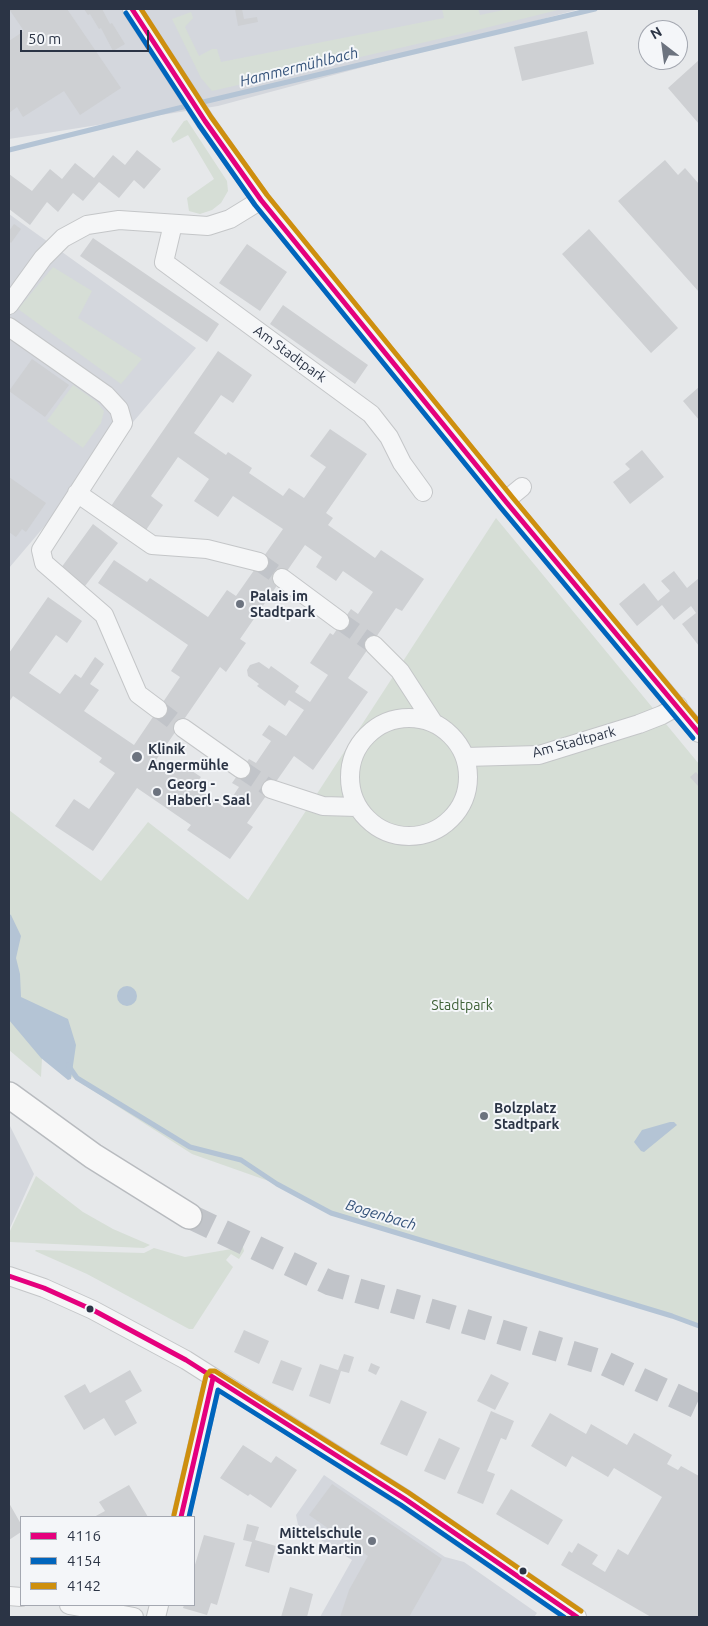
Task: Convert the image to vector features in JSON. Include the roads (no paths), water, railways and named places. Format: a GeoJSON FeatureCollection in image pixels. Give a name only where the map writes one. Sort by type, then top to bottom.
{"type":"FeatureCollection","features":[{"type":"Feature","properties":{"kind":"highway"},"geometry":{"type":"LineString","coordinates":[[9,1095],[92,1156],[189,1216]]}},
{"type":"Feature","properties":{"kind":"street"},"geometry":{"type":"LineString","coordinates":[[132,9],[205,121],[261,200],[505,501],[699,732]]}},
{"type":"Feature","properties":{"kind":"street"},"geometry":{"type":"LineString","coordinates":[[9,305],[43,258],[64,238],[87,225],[119,220],[208,226],[230,219],[261,200]]}},
{"type":"Feature","properties":{"kind":"street","name":"Am Stadtpark"},"geometry":{"type":"LineString","coordinates":[[173,224],[164,262],[371,414],[389,437],[402,463],[423,492]]}},
{"type":"Feature","properties":{"kind":"street"},"geometry":{"type":"LineString","coordinates":[[9,326],[106,395],[119,409],[122,423],[42,550],[44,563],[104,615],[138,694],[158,710]]}},
{"type":"Feature","properties":{"kind":"street"},"geometry":{"type":"LineString","coordinates":[[505,501],[522,487]]}},
{"type":"Feature","properties":{"kind":"street"},"geometry":{"type":"LineString","coordinates":[[77,493],[152,545],[207,549],[259,562]]}},
{"type":"Feature","properties":{"kind":"street"},"geometry":{"type":"LineString","coordinates":[[282,578],[340,622]]}},
{"type":"Feature","properties":{"kind":"street"},"geometry":{"type":"LineString","coordinates":[[374,646],[400,671],[433,722]]}},
{"type":"Feature","properties":{"kind":"street","name":"Am Stadtpark"},"geometry":{"type":"LineString","coordinates":[[466,757],[538,755],[640,724],[678,706]]}},
{"type":"Feature","properties":{"kind":"street"},"geometry":{"type":"LineString","coordinates":[[412,717],[433,722],[447,730],[458,742],[466,757],[469,779],[460,809],[449,821],[431,832],[410,836],[389,833],[370,823],[357,807],[350,786],[350,765],[358,745],[372,730],[391,720],[412,717]]}},
{"type":"Feature","properties":{"kind":"street"},"geometry":{"type":"LineString","coordinates":[[183,728],[241,770]]}},
{"type":"Feature","properties":{"kind":"street"},"geometry":{"type":"LineString","coordinates":[[271,790],[323,806],[357,807]]}},
{"type":"Feature","properties":{"kind":"street"},"geometry":{"type":"LineString","coordinates":[[9,1276],[44,1288],[93,1310],[186,1360],[405,1499],[577,1617]]}},
{"type":"Feature","properties":{"kind":"street"},"geometry":{"type":"LineString","coordinates":[[180,1516],[213,1378]]}},
{"type":"Feature","properties":{"kind":"street"},"geometry":{"type":"LineString","coordinates":[[74,1606],[134,1617]]}},
{"type":"Feature","properties":{"kind":"water"},"geometry":{"type":"Polygon","coordinates":[[[9,914],[21,936],[16,958],[20,974],[21,997],[68,1019],[76,1045],[71,1079],[68,1080],[41,1058],[9,1020],[9,914]]]}},
{"type":"Feature","properties":{"kind":"water"},"geometry":{"type":"Polygon","coordinates":[[[127,986],[134,989],[137,996],[134,1003],[127,1006],[120,1003],[117,996],[120,989],[127,986]]]}},
{"type":"Feature","properties":{"kind":"water"},"geometry":{"type":"Polygon","coordinates":[[[674,1122],[677,1125],[644,1152],[634,1142],[642,1130],[674,1122]]]}},
{"type":"Feature","properties":{"kind":"waterway","name":"Hammermühlbach"},"geometry":{"type":"LineString","coordinates":[[199,103],[595,9]]}},
{"type":"Feature","properties":{"kind":"waterway","name":"Hammermühlbach"},"geometry":{"type":"LineString","coordinates":[[9,150],[191,105]]}},
{"type":"Feature","properties":{"kind":"waterway","name":"Bogenbach"},"geometry":{"type":"LineString","coordinates":[[68,1065],[77,1078],[190,1147],[241,1160],[277,1184],[331,1213],[672,1316],[699,1326]]}},
{"type":"Feature","properties":{"kind":"tunnel"},"geometry":{"type":"LineString","coordinates":[[259,562],[282,578]]}},
{"type":"Feature","properties":{"kind":"tunnel"},"geometry":{"type":"LineString","coordinates":[[340,621],[374,645]]}},
{"type":"Feature","properties":{"kind":"tunnel"},"geometry":{"type":"LineString","coordinates":[[158,709],[183,728]]}},
{"type":"Feature","properties":{"kind":"tunnel"},"geometry":{"type":"LineString","coordinates":[[241,769],[271,789]]}},
{"type":"Feature","properties":{"kind":"tunnel"},"geometry":{"type":"LineString","coordinates":[[189,1216],[330,1283],[604,1363],[699,1407]]}},
{"type":"Feature","properties":{"kind":"place","name":"Palais im Stadtpark"},"geometry":{"type":"Point","coordinates":[240,604]}},
{"type":"Feature","properties":{"kind":"place","name":"Klinik Angermühle"},"geometry":{"type":"Point","coordinates":[137,757]}},
{"type":"Feature","properties":{"kind":"place","name":"Georg - Haberl - Saal"},"geometry":{"type":"Point","coordinates":[157,792]}},
{"type":"Feature","properties":{"kind":"place","name":"Bolzplatz Stadtpark"},"geometry":{"type":"Point","coordinates":[484,1116]}},
{"type":"Feature","properties":{"kind":"place","name":"Mittelschule Sankt Martin"},"geometry":{"type":"Point","coordinates":[372,1541]}},
{"type":"Feature","properties":{"kind":"park label","name":"Stadtpark"},"geometry":{"type":"Point","coordinates":[462,1005]}}]}
